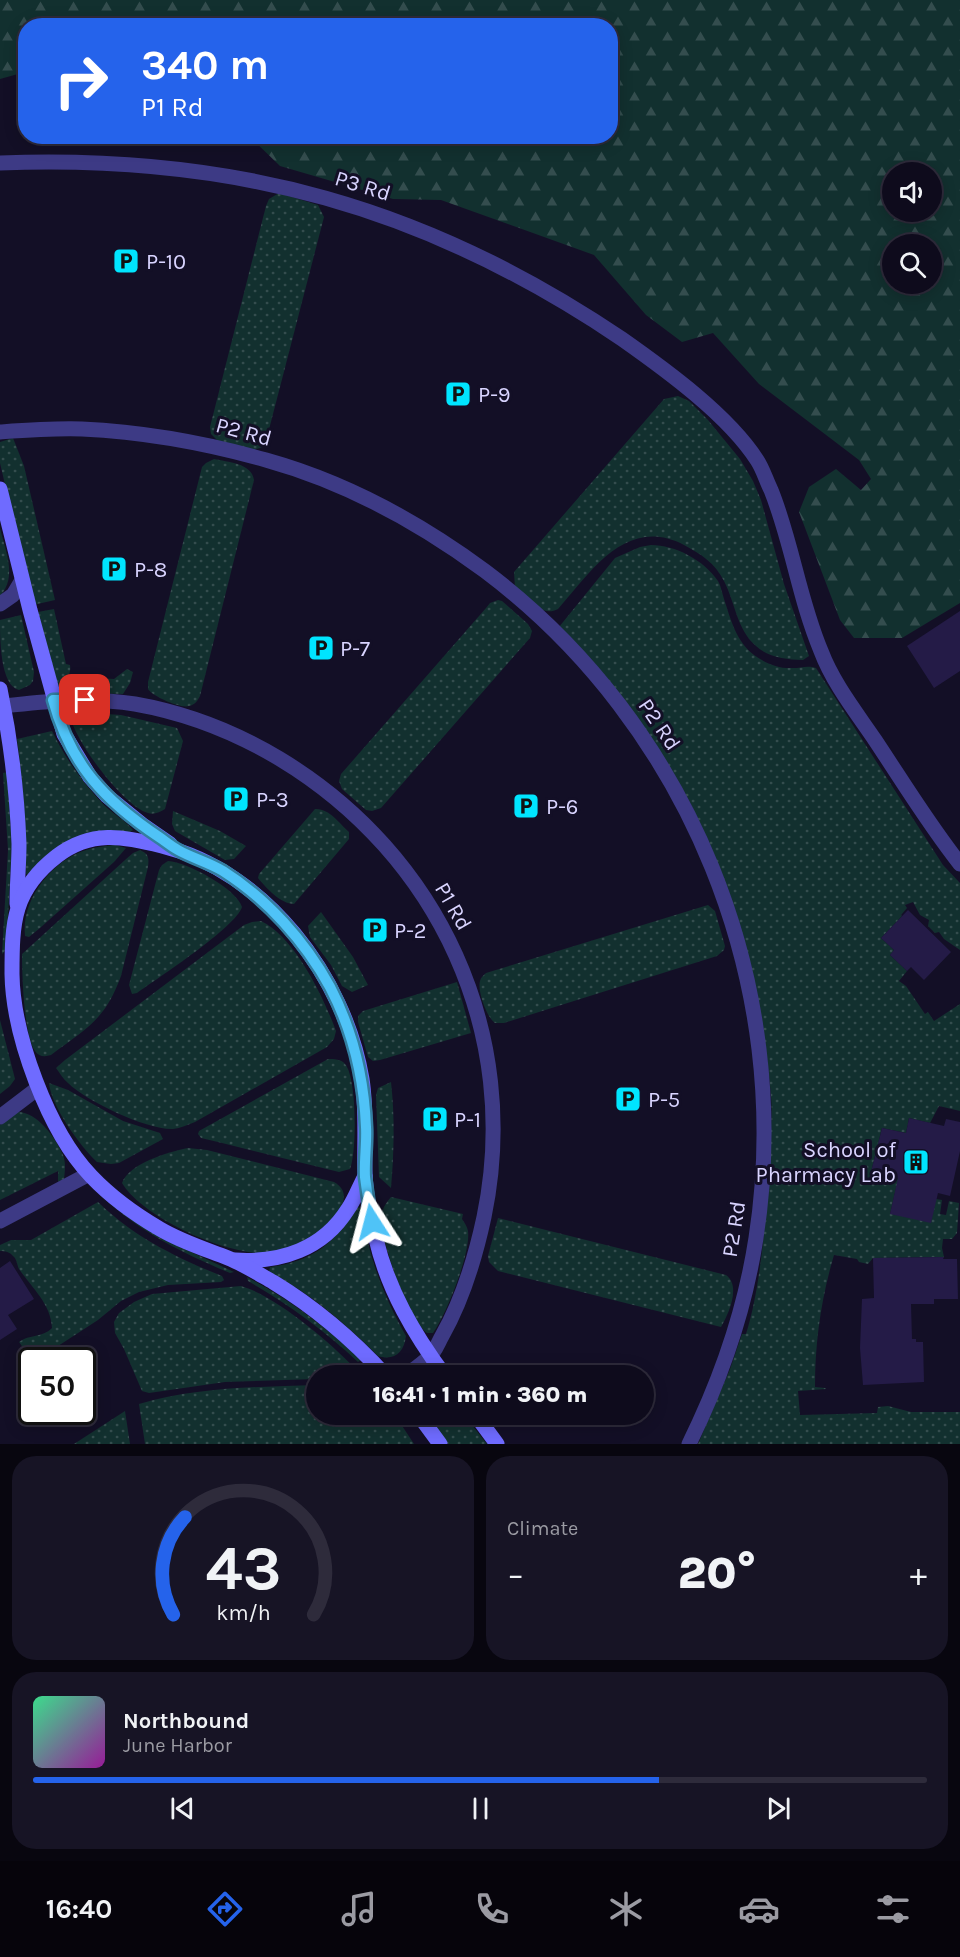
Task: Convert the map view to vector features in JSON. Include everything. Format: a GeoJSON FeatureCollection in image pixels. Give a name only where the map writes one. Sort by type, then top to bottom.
{"type":"FeatureCollection","features":[{"type":"Feature","properties":{"kind":"main road"},"geometry":{"type":"LineString","coordinates":[[0,489],[53,700],[64,734],[90,777],[124,811],[177,849],[224,872],[254,894],[296,937],[329,986],[344,1017],[362,1076],[366,1131],[365,1176],[375,1239],[399,1304],[437,1365]]}},
{"type":"Feature","properties":{"kind":"main road"},"geometry":{"type":"LineString","coordinates":[[0,689],[17,797],[19,847],[17,907],[14,920],[14,998],[22,1037],[38,1088],[51,1116],[89,1174],[134,1211],[159,1229],[199,1249],[233,1260],[274,1283],[316,1310],[376,1365]]}},
{"type":"Feature","properties":{"kind":"main road"},"geometry":{"type":"LineString","coordinates":[[17,907],[33,880],[46,865],[63,852],[81,843],[101,837],[118,837],[177,849]]}},
{"type":"Feature","properties":{"kind":"main road"},"geometry":{"type":"LineString","coordinates":[[233,1260],[275,1259],[296,1253],[314,1244],[343,1217],[365,1176]]}},
{"type":"Feature","properties":{"kind":"main road"},"geometry":{"type":"LineString","coordinates":[[426,1425],[440,1444]]}},
{"type":"Feature","properties":{"kind":"main road"},"geometry":{"type":"LineString","coordinates":[[483,1425],[497,1444]]}},
{"type":"Feature","properties":{"kind":"street","name":"P3 Rd"},"geometry":{"type":"LineString","coordinates":[[0,163],[99,161],[158,165],[213,172],[310,192],[364,208],[455,244],[532,282],[591,318],[673,377],[737,432],[759,463],[776,502],[806,612],[822,656],[862,722],[960,864]]}},
{"type":"Feature","properties":{"kind":"street","name":"P2 Rd"},"geometry":{"type":"LineString","coordinates":[[0,432],[83,429],[197,442],[279,464],[372,502],[458,551],[502,584],[539,616],[605,686],[648,744],[696,828],[733,925],[754,1014],[763,1099],[764,1163],[761,1197],[756,1239],[746,1289],[722,1370],[690,1444]]}},
{"type":"Feature","properties":{"kind":"street"},"geometry":{"type":"LineString","coordinates":[[0,604],[13,595],[22,580]]}},
{"type":"Feature","properties":{"kind":"street","name":"P1 Rd"},"geometry":{"type":"LineString","coordinates":[[4,706],[53,700],[146,706],[224,729],[260,747],[319,785],[372,831],[424,895],[463,970],[482,1029],[491,1091],[493,1138],[491,1176],[477,1250],[463,1293],[449,1324],[430,1356]]}},
{"type":"Feature","properties":{"kind":"street"},"geometry":{"type":"LineString","coordinates":[[0,1117],[38,1088]]}},
{"type":"Feature","properties":{"kind":"street"},"geometry":{"type":"LineString","coordinates":[[0,1221],[89,1174]]}},
{"type":"Feature","properties":{"kind":"street"},"geometry":{"type":"LineString","coordinates":[[419,1365],[430,1356]]}},
{"type":"Feature","properties":{"kind":"green space"},"geometry":{"type":"Polygon","coordinates":[[[0,0],[960,0],[960,603],[902,638],[854,638],[840,620],[799,512],[809,487],[836,469],[861,490],[871,479],[859,460],[759,384],[713,333],[682,342],[646,315],[594,255],[441,200],[393,199],[280,166],[257,144],[618,144],[618,18],[18,18],[18,74],[0,79],[0,0]]]}},
{"type":"Feature","properties":{"kind":"green space"},"geometry":{"type":"Polygon","coordinates":[[[279,193],[318,205],[324,217],[266,441],[263,447],[253,450],[218,441],[211,434],[210,427],[266,206],[269,199],[279,193]]]}},
{"type":"Feature","properties":{"kind":"green space"},"geometry":{"type":"Polygon","coordinates":[[[678,396],[689,401],[708,420],[740,459],[753,481],[761,500],[784,584],[809,656],[803,660],[772,655],[756,646],[745,632],[728,589],[716,569],[696,552],[663,538],[644,537],[627,542],[612,552],[583,579],[558,609],[546,611],[540,609],[515,588],[514,572],[664,399],[678,396]]]}},
{"type":"Feature","properties":{"kind":"green space"},"geometry":{"type":"Polygon","coordinates":[[[13,438],[24,466],[55,600],[33,605],[0,463],[0,442],[13,438]]]}},
{"type":"Feature","properties":{"kind":"green space"},"geometry":{"type":"Polygon","coordinates":[[[214,459],[244,467],[249,470],[254,480],[200,696],[195,703],[185,706],[174,704],[155,695],[148,689],[148,682],[202,467],[214,459]]]}},
{"type":"Feature","properties":{"kind":"green space"},"geometry":{"type":"Polygon","coordinates":[[[0,528],[9,563],[9,572],[5,589],[0,596],[0,528]]]}},
{"type":"Feature","properties":{"kind":"green space"},"geometry":{"type":"Polygon","coordinates":[[[651,545],[670,548],[688,555],[712,573],[720,585],[738,637],[754,655],[767,663],[783,668],[816,668],[943,865],[960,883],[960,950],[928,926],[929,920],[920,915],[913,902],[905,905],[907,908],[902,916],[881,938],[894,950],[890,955],[907,971],[899,981],[906,986],[925,1014],[928,1012],[934,1021],[960,1004],[960,1111],[939,1106],[930,1123],[909,1118],[906,1133],[882,1128],[871,1172],[901,1179],[896,1188],[890,1214],[936,1199],[942,1200],[940,1214],[946,1215],[949,1201],[959,1203],[957,1233],[952,1239],[943,1239],[944,1257],[873,1258],[868,1264],[859,1262],[857,1259],[834,1255],[822,1304],[816,1354],[815,1387],[826,1389],[798,1391],[800,1415],[877,1413],[878,1407],[888,1406],[911,1412],[960,1412],[960,1444],[698,1444],[730,1369],[742,1334],[746,1334],[759,1274],[772,1114],[759,1005],[749,960],[721,872],[683,789],[653,740],[618,692],[598,667],[559,627],[615,558],[640,547],[651,545]]]}},
{"type":"Feature","properties":{"kind":"green space"},"geometry":{"type":"Polygon","coordinates":[[[498,600],[528,624],[532,631],[530,638],[381,808],[366,810],[342,789],[339,781],[341,774],[490,603],[498,600]]]}},
{"type":"Feature","properties":{"kind":"green space"},"geometry":{"type":"Polygon","coordinates":[[[54,609],[66,664],[70,665],[69,674],[64,680],[64,690],[57,685],[38,612],[54,609]]]}},
{"type":"Feature","properties":{"kind":"green space"},"geometry":{"type":"Polygon","coordinates":[[[21,615],[34,672],[30,685],[19,690],[13,687],[8,680],[2,661],[0,620],[21,615]]]}},
{"type":"Feature","properties":{"kind":"green space"},"geometry":{"type":"Polygon","coordinates":[[[127,669],[133,672],[130,683],[123,694],[82,693],[80,677],[114,679],[127,669]]]}},
{"type":"Feature","properties":{"kind":"green space"},"geometry":{"type":"Polygon","coordinates":[[[77,712],[121,715],[177,728],[183,741],[165,809],[148,813],[138,808],[114,786],[90,756],[74,727],[70,716],[77,712]]]}},
{"type":"Feature","properties":{"kind":"green space"},"geometry":{"type":"Polygon","coordinates":[[[52,731],[89,788],[104,805],[133,830],[130,832],[110,831],[29,875],[26,874],[24,804],[17,739],[52,731]]]}},
{"type":"Feature","properties":{"kind":"green space"},"geometry":{"type":"Polygon","coordinates":[[[7,772],[12,846],[6,950],[2,954],[8,850],[3,773],[7,772]]]}},
{"type":"Feature","properties":{"kind":"green space"},"geometry":{"type":"Polygon","coordinates":[[[315,809],[325,811],[334,817],[349,832],[349,839],[294,904],[289,903],[269,891],[258,878],[259,874],[315,809]]]}},
{"type":"Feature","properties":{"kind":"green space"},"geometry":{"type":"Polygon","coordinates":[[[173,811],[220,831],[246,846],[234,859],[225,860],[175,831],[172,824],[173,811]]]}},
{"type":"Feature","properties":{"kind":"green space"},"geometry":{"type":"Polygon","coordinates":[[[115,845],[126,848],[114,862],[40,928],[29,937],[25,936],[27,911],[32,898],[47,876],[56,867],[78,853],[115,845]]]}},
{"type":"Feature","properties":{"kind":"green space"},"geometry":{"type":"Polygon","coordinates":[[[140,850],[148,857],[148,867],[121,976],[115,991],[101,1013],[85,1030],[51,1055],[40,1055],[35,1051],[28,1032],[24,1004],[22,954],[125,860],[140,850]]]}},
{"type":"Feature","properties":{"kind":"green space"},"geometry":{"type":"Polygon","coordinates":[[[168,861],[187,866],[210,878],[231,892],[242,907],[237,916],[212,939],[137,993],[132,994],[129,985],[159,870],[168,861]]]}},
{"type":"Feature","properties":{"kind":"green space"},"geometry":{"type":"Polygon","coordinates":[[[708,905],[715,911],[725,946],[717,956],[504,1023],[495,1023],[486,1010],[479,985],[486,973],[708,905]]]}},
{"type":"Feature","properties":{"kind":"green space"},"geometry":{"type":"Polygon","coordinates":[[[321,912],[353,957],[368,985],[352,992],[342,986],[331,965],[310,937],[308,926],[321,912]]]}},
{"type":"Feature","properties":{"kind":"green space"},"geometry":{"type":"Polygon","coordinates":[[[261,921],[285,940],[297,954],[316,986],[336,1031],[334,1039],[327,1047],[195,1122],[173,1129],[148,1125],[102,1106],[63,1078],[56,1068],[65,1060],[244,925],[261,921]]]}},
{"type":"Feature","properties":{"kind":"green space"},"geometry":{"type":"Polygon","coordinates":[[[457,982],[471,1033],[380,1060],[373,1061],[368,1057],[358,1022],[358,1016],[363,1011],[457,982]]]}},
{"type":"Feature","properties":{"kind":"green space"},"geometry":{"type":"Polygon","coordinates":[[[0,1020],[15,1079],[0,1094],[0,1020]]]}},
{"type":"Feature","properties":{"kind":"green space"},"geometry":{"type":"Polygon","coordinates":[[[328,1059],[339,1060],[345,1064],[352,1084],[355,1132],[350,1169],[339,1172],[201,1138],[198,1134],[199,1131],[328,1059]]]}},
{"type":"Feature","properties":{"kind":"green space"},"geometry":{"type":"Polygon","coordinates":[[[391,1082],[394,1135],[391,1188],[379,1177],[376,1095],[378,1088],[391,1082]]]}},
{"type":"Feature","properties":{"kind":"green space"},"geometry":{"type":"Polygon","coordinates":[[[49,1083],[68,1090],[123,1121],[160,1133],[163,1139],[119,1163],[97,1162],[67,1125],[55,1103],[49,1083]]]}},
{"type":"Feature","properties":{"kind":"green space"},"geometry":{"type":"Polygon","coordinates":[[[18,1112],[32,1116],[39,1121],[56,1141],[64,1158],[64,1179],[58,1182],[58,1171],[0,1200],[0,1125],[18,1112]]]}},
{"type":"Feature","properties":{"kind":"green space"},"geometry":{"type":"Polygon","coordinates":[[[188,1148],[207,1150],[334,1182],[342,1190],[344,1200],[339,1211],[319,1231],[286,1251],[268,1254],[221,1245],[196,1236],[151,1211],[122,1183],[133,1170],[150,1159],[188,1148]]]}},
{"type":"Feature","properties":{"kind":"green space"},"geometry":{"type":"Polygon","coordinates":[[[102,1194],[161,1238],[234,1272],[230,1273],[163,1241],[133,1222],[102,1197],[102,1194]]]}},
{"type":"Feature","properties":{"kind":"green space"},"geometry":{"type":"Polygon","coordinates":[[[391,1197],[463,1214],[462,1219],[468,1231],[466,1254],[451,1299],[433,1333],[427,1333],[419,1325],[404,1298],[392,1264],[381,1218],[383,1208],[391,1197]]]}},
{"type":"Feature","properties":{"kind":"green space"},"geometry":{"type":"Polygon","coordinates":[[[98,1202],[141,1236],[172,1254],[222,1276],[224,1280],[168,1285],[139,1292],[121,1301],[98,1320],[56,1347],[23,1347],[19,1342],[52,1328],[51,1319],[45,1304],[19,1269],[15,1259],[9,1253],[0,1251],[0,1245],[11,1240],[31,1240],[98,1202]]]}},
{"type":"Feature","properties":{"kind":"green space"},"geometry":{"type":"Polygon","coordinates":[[[357,1206],[362,1209],[372,1259],[378,1275],[406,1336],[400,1351],[389,1357],[378,1356],[353,1332],[299,1289],[269,1272],[270,1267],[299,1260],[322,1248],[340,1230],[357,1206]]]}},
{"type":"Feature","properties":{"kind":"green space"},"geometry":{"type":"Polygon","coordinates":[[[498,1218],[726,1275],[733,1286],[732,1300],[727,1315],[721,1327],[498,1271],[489,1262],[488,1256],[498,1218]]]}},
{"type":"Feature","properties":{"kind":"green space"},"geometry":{"type":"Polygon","coordinates":[[[247,1277],[307,1315],[361,1360],[358,1362],[319,1328],[248,1281],[247,1277]]]}},
{"type":"Feature","properties":{"kind":"green space"},"geometry":{"type":"Polygon","coordinates":[[[241,1286],[255,1291],[285,1309],[352,1365],[306,1365],[306,1379],[225,1382],[149,1393],[142,1391],[115,1333],[114,1322],[119,1313],[134,1302],[152,1294],[241,1286]]]}},
{"type":"Feature","properties":{"kind":"green space"},"geometry":{"type":"Polygon","coordinates":[[[306,1385],[306,1425],[402,1425],[414,1444],[145,1444],[139,1404],[183,1394],[249,1387],[306,1385]]]}},
{"type":"Feature","properties":{"kind":"green space"},"geometry":{"type":"Polygon","coordinates":[[[125,1411],[130,1444],[74,1444],[125,1411]]]}},
{"type":"Feature","properties":{"kind":"green space"},"geometry":{"type":"Polygon","coordinates":[[[434,1425],[472,1425],[487,1444],[448,1444],[434,1425]]]}},
{"type":"Feature","properties":{"kind":"building"},"geometry":{"type":"Polygon","coordinates":[[[960,611],[960,671],[934,688],[907,646],[960,611]]]}},
{"type":"Feature","properties":{"kind":"building"},"geometry":{"type":"Polygon","coordinates":[[[908,910],[951,952],[924,980],[911,967],[907,971],[890,955],[894,950],[881,938],[908,910]]]}},
{"type":"Feature","properties":{"kind":"building","name":"School of Pharmacy Lab"},"geometry":{"type":"Polygon","coordinates":[[[909,1118],[944,1126],[946,1119],[960,1122],[960,1151],[950,1196],[938,1193],[931,1223],[890,1214],[898,1178],[871,1172],[882,1128],[906,1133],[909,1118]]]}},
{"type":"Feature","properties":{"kind":"building"},"geometry":{"type":"Polygon","coordinates":[[[944,1257],[943,1259],[957,1259],[958,1299],[934,1299],[934,1304],[911,1304],[912,1339],[916,1339],[916,1342],[923,1342],[924,1382],[863,1385],[860,1348],[862,1299],[874,1298],[873,1258],[944,1257]]]}},
{"type":"Feature","properties":{"kind":"building"},"geometry":{"type":"Polygon","coordinates":[[[10,1261],[34,1299],[8,1315],[17,1329],[0,1340],[0,1268],[10,1261]]]}},
{"type":"Feature","properties":{"kind":"place","name":"P-10"},"geometry":{"type":"Point","coordinates":[126,261]}},
{"type":"Feature","properties":{"kind":"place","name":"P-9"},"geometry":{"type":"Point","coordinates":[458,394]}},
{"type":"Feature","properties":{"kind":"place","name":"P-8"},"geometry":{"type":"Point","coordinates":[114,569]}},
{"type":"Feature","properties":{"kind":"place","name":"P-7"},"geometry":{"type":"Point","coordinates":[321,648]}},
{"type":"Feature","properties":{"kind":"place","name":"P-3"},"geometry":{"type":"Point","coordinates":[236,799]}},
{"type":"Feature","properties":{"kind":"place","name":"P-6"},"geometry":{"type":"Point","coordinates":[526,806]}},
{"type":"Feature","properties":{"kind":"place","name":"P-2"},"geometry":{"type":"Point","coordinates":[375,930]}},
{"type":"Feature","properties":{"kind":"place","name":"P-5"},"geometry":{"type":"Point","coordinates":[628,1099]}},
{"type":"Feature","properties":{"kind":"place","name":"P-1"},"geometry":{"type":"Point","coordinates":[435,1119]}},
{"type":"Feature","properties":{"kind":"place","name":"School of Pharmacy Lab"},"geometry":{"type":"Point","coordinates":[916,1162]}},
{"type":"Feature","properties":{"kind":"route"},"geometry":{"type":"LineString","coordinates":[[85,700],[53,700],[60,727],[90,777],[107,796],[144,826],[177,849],[224,872],[254,894],[296,937],[329,986],[344,1017],[362,1076],[367,1138],[365,1176],[372,1222]]}}]}
